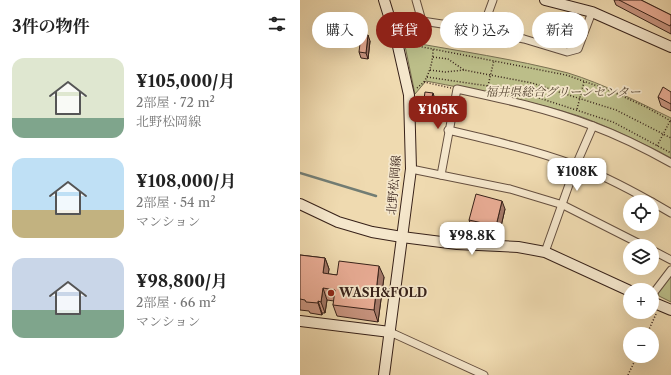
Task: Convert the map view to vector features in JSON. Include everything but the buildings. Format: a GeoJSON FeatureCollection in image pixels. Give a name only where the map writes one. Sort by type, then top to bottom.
{"type":"FeatureCollection","features":[{"type":"Feature","properties":{"kind":"street","name":"北野松岡線"},"geometry":{"type":"LineString","coordinates":[[384,0],[388,12]]}},
{"type":"Feature","properties":{"kind":"street"},"geometry":{"type":"LineString","coordinates":[[416,0],[422,21],[440,24]]}},
{"type":"Feature","properties":{"kind":"street"},"geometry":{"type":"LineString","coordinates":[[489,12],[493,0]]}},
{"type":"Feature","properties":{"kind":"street"},"geometry":{"type":"LineString","coordinates":[[545,0],[592,12],[671,47]]}},
{"type":"Feature","properties":{"kind":"street"},"geometry":{"type":"LineString","coordinates":[[524,39],[567,52],[578,49],[592,12]]}},
{"type":"Feature","properties":{"kind":"street","name":"北野松岡線"},"geometry":{"type":"LineString","coordinates":[[384,375],[411,169],[409,95],[398,48]]}},
{"type":"Feature","properties":{"kind":"street"},"geometry":{"type":"LineString","coordinates":[[441,175],[456,89],[525,104],[593,126],[653,153],[671,163]]}},
{"type":"Feature","properties":{"kind":"street"},"geometry":{"type":"LineString","coordinates":[[545,252],[576,165],[593,126]]}},
{"type":"Feature","properties":{"kind":"street"},"geometry":{"type":"LineString","coordinates":[[448,130],[520,147],[576,165],[640,195]]}},
{"type":"Feature","properties":{"kind":"street"},"geometry":{"type":"LineString","coordinates":[[411,169],[510,189],[562,205],[630,239]]}},
{"type":"Feature","properties":{"kind":"street"},"geometry":{"type":"LineString","coordinates":[[300,204],[338,222],[372,232],[457,244],[518,247],[545,252],[623,288]]}},
{"type":"Feature","properties":{"kind":"street"},"geometry":{"type":"LineString","coordinates":[[659,206],[671,213]]}},
{"type":"Feature","properties":{"kind":"street"},"geometry":{"type":"LineString","coordinates":[[659,254],[671,260]]}},
{"type":"Feature","properties":{"kind":"street"},"geometry":{"type":"LineString","coordinates":[[659,286],[671,270]]}},
{"type":"Feature","properties":{"kind":"street"},"geometry":{"type":"LineString","coordinates":[[659,304],[671,310]]}},
{"type":"Feature","properties":{"kind":"street"},"geometry":{"type":"LineString","coordinates":[[300,321],[390,332],[484,375]]}},
{"type":"Feature","properties":{"kind":"path"},"geometry":{"type":"LineString","coordinates":[[428,48],[566,75],[615,93],[646,107],[671,121],[653,153]]}},
{"type":"Feature","properties":{"kind":"path"},"geometry":{"type":"LineString","coordinates":[[409,95],[424,82],[430,70],[433,49]]}},
{"type":"Feature","properties":{"kind":"path"},"geometry":{"type":"LineString","coordinates":[[433,57],[448,59],[464,70]]}},
{"type":"Feature","properties":{"kind":"path"},"geometry":{"type":"LineString","coordinates":[[486,96],[494,60]]}},
{"type":"Feature","properties":{"kind":"path"},"geometry":{"type":"LineString","coordinates":[[430,70],[445,72],[464,70],[532,83],[616,110],[671,138]]}},
{"type":"Feature","properties":{"kind":"path"},"geometry":{"type":"LineString","coordinates":[[424,82],[456,89]]}},
{"type":"Feature","properties":{"kind":"path"},"geometry":{"type":"LineString","coordinates":[[573,120],[584,82]]}},
{"type":"Feature","properties":{"kind":"path"},"geometry":{"type":"LineString","coordinates":[[628,375],[633,363]]}},
{"type":"Feature","properties":{"kind":"green space","name":"福井県総合グリーンセンター"},"geometry":{"type":"Polygon","coordinates":[[[432,46],[507,59],[568,73],[608,88],[671,118],[671,158],[600,124],[541,105],[426,81],[415,94],[405,48],[432,48],[432,46]]]}},
{"type":"Feature","properties":{"kind":"green space"},"geometry":{"type":"Polygon","coordinates":[[[671,275],[671,302],[659,296],[659,291],[671,275]]]}},
{"type":"Feature","properties":{"kind":"waterway"},"geometry":{"type":"LineString","coordinates":[[300,173],[376,196]]}},
{"type":"Feature","properties":{"kind":"place","name":"WASH&FOLD"},"geometry":{"type":"Point","coordinates":[331,293]}}]}
